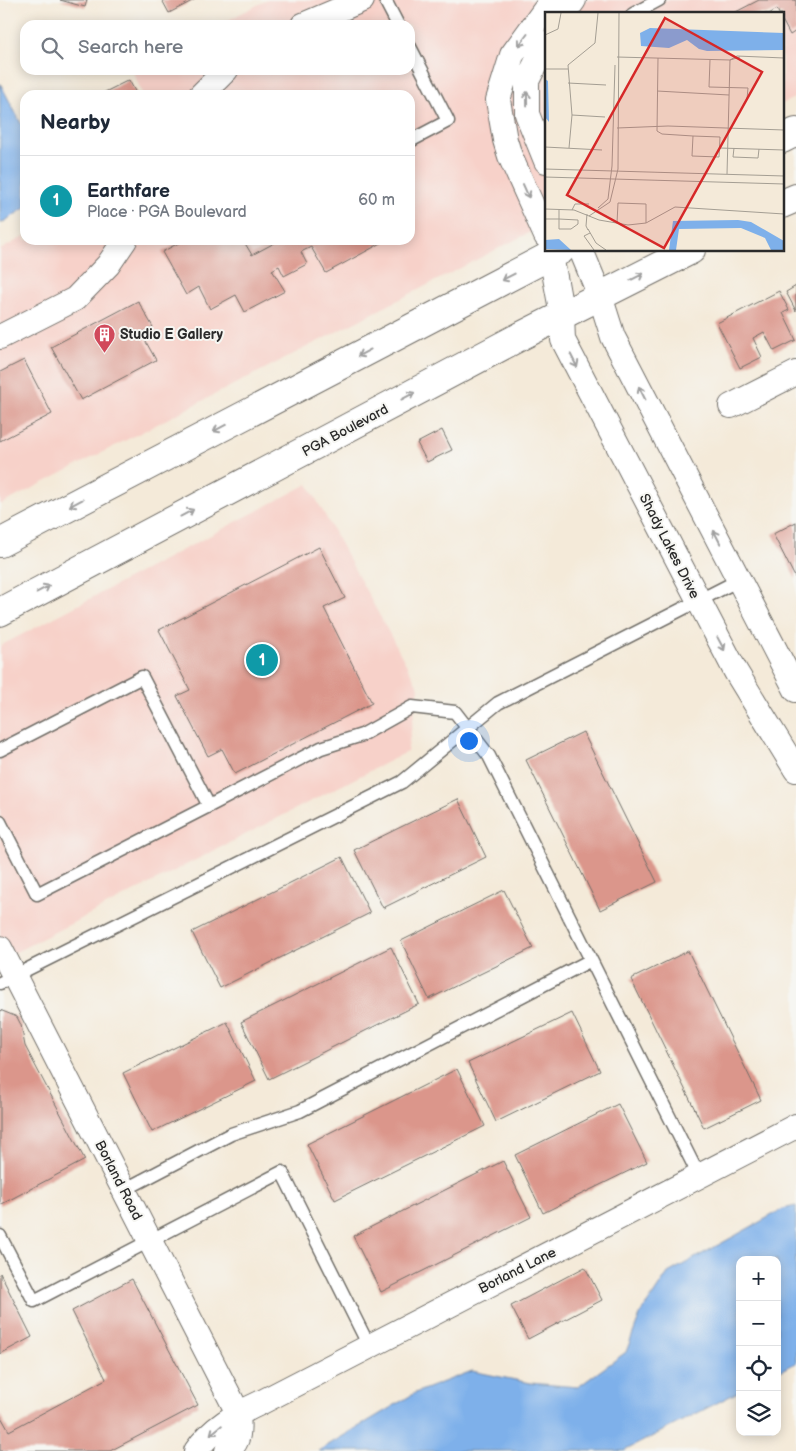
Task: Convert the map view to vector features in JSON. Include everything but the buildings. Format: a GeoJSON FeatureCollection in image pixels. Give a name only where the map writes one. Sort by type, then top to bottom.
{"type":"FeatureCollection","features":[{"type":"Feature","properties":{"kind":"main road"},"geometry":{"type":"LineString","coordinates":[[784,138],[796,132]]}},
{"type":"Feature","properties":{"kind":"main road"},"geometry":{"type":"LineString","coordinates":[[784,203],[796,198]]}},
{"type":"Feature","properties":{"kind":"main road"},"geometry":{"type":"LineString","coordinates":[[0,543],[546,251]]}},
{"type":"Feature","properties":{"kind":"main road","name":"PGA Boulevard"},"geometry":{"type":"LineString","coordinates":[[0,612],[562,315],[689,251]]}},
{"type":"Feature","properties":{"kind":"street"},"geometry":{"type":"LineString","coordinates":[[315,20],[362,0]]}},
{"type":"Feature","properties":{"kind":"street","name":"Shady Lakes Drive"},"geometry":{"type":"LineString","coordinates":[[545,233],[510,156],[505,140],[498,100],[512,55],[552,0]]}},
{"type":"Feature","properties":{"kind":"street"},"geometry":{"type":"LineString","coordinates":[[565,12],[574,0]]}},
{"type":"Feature","properties":{"kind":"street"},"geometry":{"type":"LineString","coordinates":[[545,45],[527,81],[528,114],[545,158]]}},
{"type":"Feature","properties":{"kind":"street"},"geometry":{"type":"LineString","coordinates":[[207,90],[221,75]]}},
{"type":"Feature","properties":{"kind":"street"},"geometry":{"type":"LineString","coordinates":[[0,337],[74,299],[108,265],[122,245]]}},
{"type":"Feature","properties":{"kind":"street","name":"Shady Lakes Drive"},"geometry":{"type":"LineString","coordinates":[[552,251],[562,315],[563,340],[736,672],[796,770]]}},
{"type":"Feature","properties":{"kind":"street"},"geometry":{"type":"LineString","coordinates":[[581,251],[600,296],[613,337],[796,690]]}},
{"type":"Feature","properties":{"kind":"street"},"geometry":{"type":"LineString","coordinates":[[731,406],[796,373]]}},
{"type":"Feature","properties":{"kind":"street","name":"Borland Road"},"geometry":{"type":"LineString","coordinates":[[0,948],[7,979],[124,1190],[238,1413]]}},
{"type":"Feature","properties":{"kind":"street","name":"Borland Lane"},"geometry":{"type":"LineString","coordinates":[[196,1451],[212,1433],[238,1413],[796,1126]]}},
{"type":"Feature","properties":{"kind":"street"},"geometry":{"type":"LineString","coordinates":[[227,1451],[231,1448],[240,1432],[238,1413]]}},
{"type":"Feature","properties":{"kind":"lane"},"geometry":{"type":"LineString","coordinates":[[385,0],[395,20]]}},
{"type":"Feature","properties":{"kind":"lane"},"geometry":{"type":"LineString","coordinates":[[637,12],[658,0]]}},
{"type":"Feature","properties":{"kind":"lane"},"geometry":{"type":"LineString","coordinates":[[415,57],[448,121],[415,138]]}},
{"type":"Feature","properties":{"kind":"lane"},"geometry":{"type":"LineString","coordinates":[[7,979],[402,782],[498,703],[739,580]]}},
{"type":"Feature","properties":{"kind":"lane"},"geometry":{"type":"LineString","coordinates":[[0,750],[142,677],[209,806]]}},
{"type":"Feature","properties":{"kind":"lane"},"geometry":{"type":"LineString","coordinates":[[0,823],[38,894],[321,748],[362,735],[412,707],[455,712],[489,756],[699,1176]]}},
{"type":"Feature","properties":{"kind":"lane"},"geometry":{"type":"LineString","coordinates":[[124,1190],[231,1134],[300,1111],[591,960]]}},
{"type":"Feature","properties":{"kind":"lane"},"geometry":{"type":"LineString","coordinates":[[0,1236],[34,1300],[282,1172],[369,1346]]}},
{"type":"Feature","properties":{"kind":"shaded area"},"geometry":{"type":"Polygon","coordinates":[[[267,0],[796,0],[796,97],[784,103],[784,12],[545,12],[545,225],[0,505],[0,250],[20,239],[20,245],[415,245],[415,90],[141,90],[134,75],[415,75],[415,20],[229,20],[267,0]]]}},
{"type":"Feature","properties":{"kind":"shaded area"},"geometry":{"type":"Polygon","coordinates":[[[308,484],[419,688],[407,752],[0,960],[0,646],[308,484]]]}},
{"type":"Feature","properties":{"kind":"water"},"geometry":{"type":"Polygon","coordinates":[[[0,83],[20,121],[20,211],[0,224],[0,83]]]}},
{"type":"Feature","properties":{"kind":"water"},"geometry":{"type":"Polygon","coordinates":[[[796,1206],[796,1363],[781,1370],[781,1256],[736,1256],[736,1393],[624,1451],[318,1451],[415,1393],[472,1371],[530,1383],[578,1387],[626,1352],[640,1315],[668,1273],[783,1209],[796,1206]]]}},
{"type":"Feature","properties":{"kind":"place","name":"Studio E Gallery"},"geometry":{"type":"Point","coordinates":[104,353]}},
{"type":"Feature","properties":{"kind":"place","name":"Earthfare"},"geometry":{"type":"Point","coordinates":[262,660]}}]}
